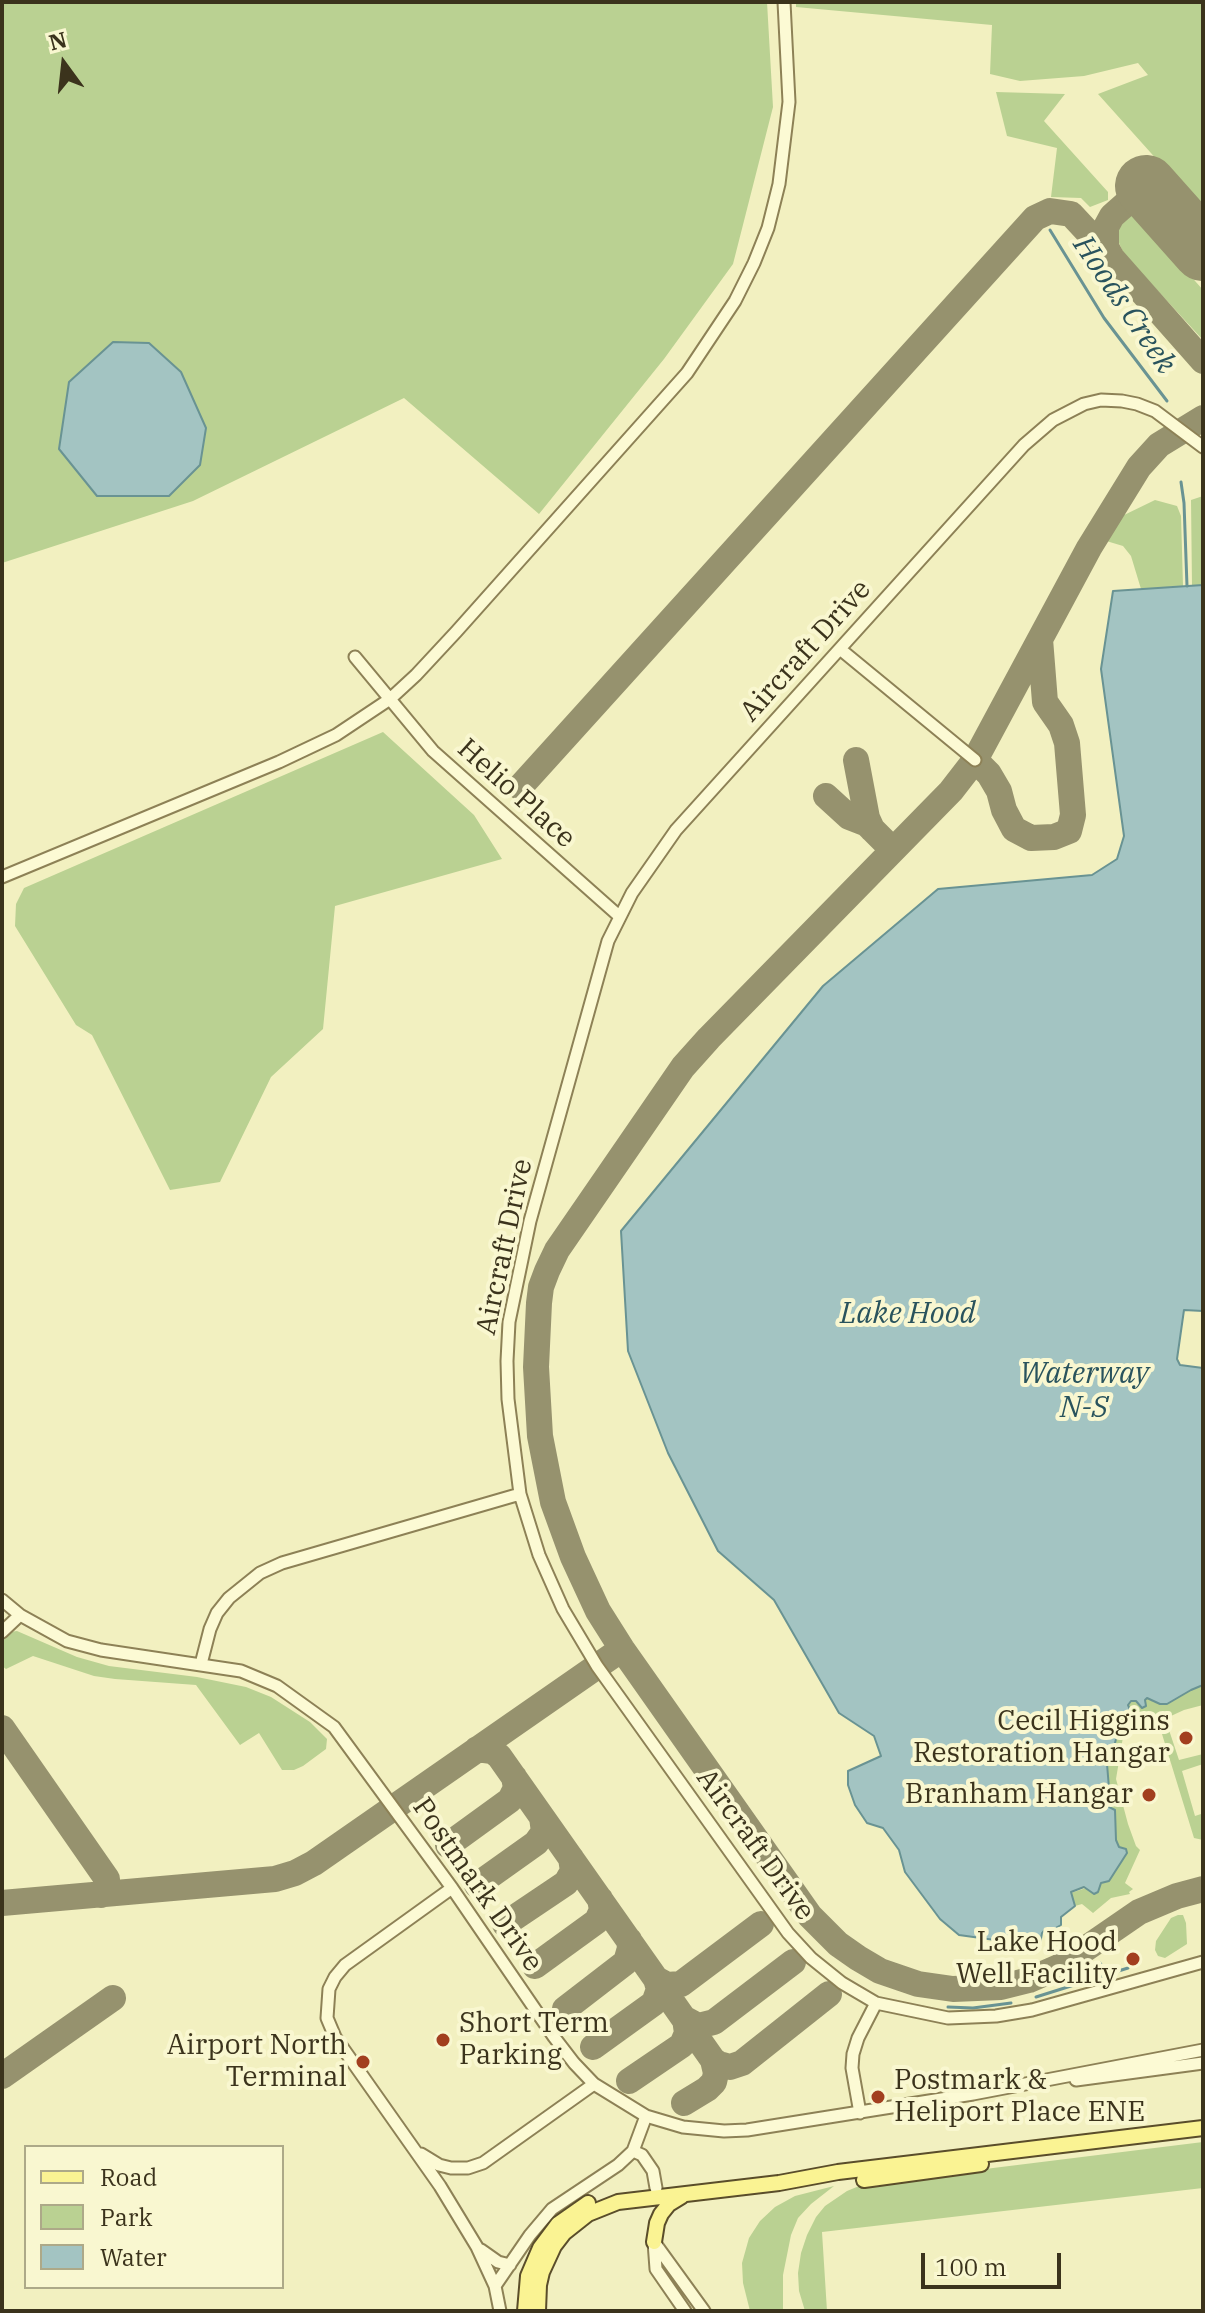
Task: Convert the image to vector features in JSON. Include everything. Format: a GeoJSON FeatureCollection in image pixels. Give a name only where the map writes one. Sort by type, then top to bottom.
{"type":"FeatureCollection","features":[{"type":"Feature","properties":{"kind":"main road"},"geometry":{"type":"LineString","coordinates":[[538,2311],[539,2285],[547,2259],[564,2233],[588,2214],[618,2202],[1075,2143],[1203,2131]]}},
{"type":"Feature","properties":{"kind":"main road"},"geometry":{"type":"LineString","coordinates":[[864,2180],[997,2161],[1075,2143]]}},
{"type":"Feature","properties":{"kind":"main road"},"geometry":{"type":"LineString","coordinates":[[525,2311],[525,2292],[533,2262],[558,2224],[584,2205],[600,2198],[656,2188],[798,2172],[838,2172]]}},
{"type":"Feature","properties":{"kind":"main road"},"geometry":{"type":"LineString","coordinates":[[654,2242],[656,2224],[661,2214],[673,2201],[686,2194]]}},
{"type":"Feature","properties":{"kind":"street"},"geometry":{"type":"LineString","coordinates":[[2,877],[279,762],[336,735],[390,699],[456,632],[687,373],[735,301],[768,228],[779,184],[789,102],[784,2]]}},
{"type":"Feature","properties":{"kind":"street","name":"Aircraft Drive"},"geometry":{"type":"LineString","coordinates":[[1203,447],[1155,411],[1137,404],[1101,400],[1084,404],[1053,420],[1024,445],[676,830],[645,873],[608,941],[530,1221],[509,1322],[508,1399],[520,1494],[548,1577],[563,1609],[597,1666],[788,1933],[811,1958],[842,1983],[876,2003],[948,2018],[996,2016],[1032,2010],[1203,1962]]}},
{"type":"Feature","properties":{"kind":"street"},"geometry":{"type":"LineString","coordinates":[[840,649],[975,760]]}},
{"type":"Feature","properties":{"kind":"street","name":"Helio Place"},"geometry":{"type":"LineString","coordinates":[[355,657],[442,760],[619,916]]}},
{"type":"Feature","properties":{"kind":"street"},"geometry":{"type":"LineString","coordinates":[[201,1664],[217,1613],[229,1598],[260,1573],[282,1563],[520,1494]]}},
{"type":"Feature","properties":{"kind":"street","name":"Postmark Drive"},"geometry":{"type":"LineString","coordinates":[[2,1600],[20,1615],[67,1641],[101,1650],[241,1671],[277,1686],[334,1727],[452,1888],[554,2037],[594,2084],[646,2116],[683,2127],[724,2131],[767,2128],[973,2094],[1203,2050]]}},
{"type":"Feature","properties":{"kind":"street"},"geometry":{"type":"LineString","coordinates":[[2,1632],[20,1615]]}},
{"type":"Feature","properties":{"kind":"street"},"geometry":{"type":"LineString","coordinates":[[452,1888],[345,1965],[329,1989],[327,2018],[335,2037],[440,2186],[477,2247],[495,2286],[500,2311]]}},
{"type":"Feature","properties":{"kind":"street"},"geometry":{"type":"LineString","coordinates":[[860,2113],[852,2068],[853,2054],[876,2003]]}},
{"type":"Feature","properties":{"kind":"street","name":"Postmark Drive"},"geometry":{"type":"LineString","coordinates":[[973,2094],[1203,2063]]}},
{"type":"Feature","properties":{"kind":"street"},"geometry":{"type":"LineString","coordinates":[[411,2146],[427,2159],[451,2168],[468,2168],[483,2163],[594,2084]]}},
{"type":"Feature","properties":{"kind":"street"},"geometry":{"type":"LineString","coordinates":[[495,2286],[552,2209],[618,2165],[633,2151],[646,2116]]}},
{"type":"Feature","properties":{"kind":"street"},"geometry":{"type":"LineString","coordinates":[[633,2151],[642,2155],[653,2171],[656,2188]]}},
{"type":"Feature","properties":{"kind":"street"},"geometry":{"type":"LineString","coordinates":[[654,2242],[656,2269],[685,2311]]}},
{"type":"Feature","properties":{"kind":"street"},"geometry":{"type":"LineString","coordinates":[[654,2242],[704,2311]]}},
{"type":"Feature","properties":{"kind":"street"},"geometry":{"type":"LineString","coordinates":[[477,2247],[498,2262],[510,2265]]}},
{"type":"Feature","properties":{"kind":"green space"},"geometry":{"type":"Polygon","coordinates":[[[2,2],[767,2],[773,107],[733,264],[664,359],[539,514],[404,398],[193,501],[2,563],[2,2]]]}},
{"type":"Feature","properties":{"kind":"green space"},"geometry":{"type":"Polygon","coordinates":[[[796,2],[1203,2],[1203,211],[1098,94],[1148,75],[1138,63],[1084,76],[1020,81],[990,74],[992,25],[796,7],[796,2]]]}},
{"type":"Feature","properties":{"kind":"green space"},"geometry":{"type":"Polygon","coordinates":[[[996,92],[1065,94],[1044,121],[1108,192],[1108,200],[1090,207],[1081,198],[1051,197],[1057,148],[1007,136],[996,92]]]}},
{"type":"Feature","properties":{"kind":"green space"},"geometry":{"type":"Polygon","coordinates":[[[1128,215],[1137,215],[1203,290],[1203,340],[1124,254],[1114,232],[1128,215]]]}},
{"type":"Feature","properties":{"kind":"green space"},"geometry":{"type":"Polygon","coordinates":[[[1203,496],[1203,585],[1192,586],[1191,500],[1203,496]]]}},
{"type":"Feature","properties":{"kind":"green space"},"geometry":{"type":"Polygon","coordinates":[[[1155,500],[1177,506],[1181,516],[1183,586],[1141,589],[1131,556],[1123,546],[1103,540],[1120,517],[1155,500]]]}},
{"type":"Feature","properties":{"kind":"green space"},"geometry":{"type":"Polygon","coordinates":[[[383,732],[474,815],[502,859],[335,906],[323,1029],[271,1077],[220,1182],[170,1190],[92,1035],[76,1025],[15,926],[16,904],[24,888],[383,732]]]}},
{"type":"Feature","properties":{"kind":"green space"},"geometry":{"type":"Polygon","coordinates":[[[17,1631],[77,1657],[109,1666],[197,1677],[246,1687],[271,1697],[310,1722],[327,1739],[326,1749],[303,1766],[282,1770],[259,1733],[240,1745],[196,1685],[94,1676],[33,1656],[6,1669],[2,1666],[2,1638],[17,1631]]]}},
{"type":"Feature","properties":{"kind":"green space"},"geometry":{"type":"Polygon","coordinates":[[[1203,1685],[1203,1705],[1157,1722],[1149,1714],[1139,1725],[1125,1725],[1116,1779],[1128,1824],[1140,1850],[1125,1883],[1133,1889],[1130,1894],[1111,1898],[1093,1913],[1082,1904],[1075,1906],[1071,1893],[1101,1883],[1119,1847],[1115,1810],[1109,1807],[1108,1802],[1113,1791],[1109,1788],[1107,1764],[1120,1723],[1119,1716],[1130,1715],[1127,1705],[1131,1701],[1147,1698],[1167,1704],[1203,1685]]]}},
{"type":"Feature","properties":{"kind":"green space"},"geometry":{"type":"Polygon","coordinates":[[[1168,1727],[1179,1760],[1203,1754],[1203,1764],[1182,1771],[1195,1816],[1201,1814],[1202,1817],[1203,1840],[1194,1838],[1162,1734],[1168,1727]]]}},
{"type":"Feature","properties":{"kind":"green space"},"geometry":{"type":"Polygon","coordinates":[[[1183,1915],[1186,1923],[1187,1944],[1165,1958],[1158,1956],[1156,1941],[1171,1918],[1183,1915]]]}},
{"type":"Feature","properties":{"kind":"green space"},"geometry":{"type":"Polygon","coordinates":[[[1203,2142],[1203,2188],[822,2232],[827,2311],[805,2311],[798,2273],[807,2235],[825,2206],[847,2191],[864,2184],[1203,2142]]]}},
{"type":"Feature","properties":{"kind":"green space"},"geometry":{"type":"Polygon","coordinates":[[[834,2186],[798,2218],[791,2235],[783,2275],[783,2311],[750,2311],[742,2263],[749,2238],[760,2221],[775,2207],[795,2196],[834,2186]]]}},
{"type":"Feature","properties":{"kind":"water"},"geometry":{"type":"Polygon","coordinates":[[[113,342],[149,343],[181,372],[206,428],[200,465],[169,496],[97,496],[59,449],[69,382],[113,342]]]}},
{"type":"Feature","properties":{"kind":"water","name":"Lake Hood"},"geometry":{"type":"Polygon","coordinates":[[[1203,585],[1203,1311],[1184,1310],[1177,1359],[1180,1365],[1203,1368],[1203,1685],[1167,1704],[1147,1698],[1146,1706],[1142,1708],[1136,1701],[1131,1701],[1128,1705],[1129,1715],[1120,1716],[1111,1759],[1107,1764],[1109,1788],[1113,1791],[1108,1803],[1115,1810],[1116,1840],[1127,1853],[1109,1881],[1101,1883],[1094,1894],[1084,1887],[1071,1892],[1075,1906],[1061,1917],[1061,1925],[1052,1930],[1046,1928],[1040,1944],[1036,1945],[1032,1937],[1023,1935],[995,1940],[959,1935],[940,1919],[905,1872],[899,1850],[883,1828],[867,1823],[855,1805],[848,1785],[848,1771],[881,1756],[874,1736],[839,1713],[774,1600],[718,1551],[668,1453],[628,1351],[621,1231],[823,986],[938,889],[1092,875],[1117,859],[1124,836],[1101,669],[1113,591],[1203,585]]]}},
{"type":"Feature","properties":{"kind":"waterway","name":"Hoods Creek"},"geometry":{"type":"LineString","coordinates":[[1050,230],[1104,318],[1167,401]]}},
{"type":"Feature","properties":{"kind":"waterway","name":"Hoods Creek"},"geometry":{"type":"LineString","coordinates":[[1181,482],[1187,586]]}},
{"type":"Feature","properties":{"kind":"waterway"},"geometry":{"type":"LineString","coordinates":[[1100,1963],[1108,1975]]}},
{"type":"Feature","properties":{"kind":"waterway"},"geometry":{"type":"LineString","coordinates":[[1036,1997],[1128,1968]]}},
{"type":"Feature","properties":{"kind":"waterway"},"geometry":{"type":"LineString","coordinates":[[948,2007],[973,2008],[1011,2003]]}},
{"type":"Feature","properties":{"kind":"taxiway"},"geometry":{"type":"LineString","coordinates":[[1146,186],[1112,216],[1106,227],[1106,247],[1112,258],[1203,361]]}},
{"type":"Feature","properties":{"kind":"taxiway"},"geometry":{"type":"LineString","coordinates":[[520,787],[1035,218],[1050,211],[1071,214],[1112,258]]}},
{"type":"Feature","properties":{"kind":"taxiway"},"geometry":{"type":"LineString","coordinates":[[1203,418],[1159,445],[1139,467],[1089,548],[975,760],[951,791],[683,1067],[557,1250],[541,1287],[536,1367],[540,1436],[553,1502],[573,1557],[598,1611],[810,1916],[838,1944],[880,1971],[918,1984],[953,1989],[1001,1987],[1029,1980],[1059,1967],[1139,1912],[1203,1889]]}},
{"type":"Feature","properties":{"kind":"taxiway"},"geometry":{"type":"LineString","coordinates":[[975,760],[989,774],[999,791],[1014,829],[1031,838],[1054,837],[1069,831],[1073,815],[1067,743],[1061,725],[1045,702],[1040,639]]}},
{"type":"Feature","properties":{"kind":"taxiway"},"geometry":{"type":"LineString","coordinates":[[856,760],[872,829]]}},
{"type":"Feature","properties":{"kind":"taxiway"},"geometry":{"type":"LineString","coordinates":[[826,796],[849,817],[867,824],[893,850]]}},
{"type":"Feature","properties":{"kind":"taxiway"},"geometry":{"type":"LineString","coordinates":[[2,1903],[275,1879],[295,1873],[314,1863],[622,1649]]}},
{"type":"Feature","properties":{"kind":"taxiway"},"geometry":{"type":"LineString","coordinates":[[2,1728],[107,1879],[106,1890],[101,1895]]}},
{"type":"Feature","properties":{"kind":"taxiway"},"geometry":{"type":"LineString","coordinates":[[477,1749],[492,1751],[499,1756],[713,2060],[716,2073],[714,2082],[684,2103]]}},
{"type":"Feature","properties":{"kind":"taxiway"},"geometry":{"type":"LineString","coordinates":[[448,1845],[510,1800],[516,1788],[514,1777]]}},
{"type":"Feature","properties":{"kind":"taxiway"},"geometry":{"type":"LineString","coordinates":[[477,1885],[536,1843],[544,1832],[542,1817]]}},
{"type":"Feature","properties":{"kind":"taxiway"},"geometry":{"type":"LineString","coordinates":[[505,1924],[566,1883],[573,1871],[571,1858]]}},
{"type":"Feature","properties":{"kind":"taxiway"},"geometry":{"type":"LineString","coordinates":[[535,1966],[597,1921],[602,1910],[600,1899]]}},
{"type":"Feature","properties":{"kind":"taxiway"},"geometry":{"type":"LineString","coordinates":[[656,1979],[667,1985],[681,1984],[761,1924]]}},
{"type":"Feature","properties":{"kind":"taxiway"},"geometry":{"type":"LineString","coordinates":[[565,2009],[626,1962],[629,1940]]}},
{"type":"Feature","properties":{"kind":"taxiway"},"geometry":{"type":"LineString","coordinates":[[685,2019],[698,2026],[714,2022],[793,1962]]}},
{"type":"Feature","properties":{"kind":"taxiway"},"geometry":{"type":"LineString","coordinates":[[593,2047],[654,2003],[659,1989],[656,1979]]}},
{"type":"Feature","properties":{"kind":"taxiway"},"geometry":{"type":"LineString","coordinates":[[713,2060],[730,2067],[742,2063],[829,1994]]}},
{"type":"Feature","properties":{"kind":"taxiway"},"geometry":{"type":"LineString","coordinates":[[2,2076],[113,1998]]}},
{"type":"Feature","properties":{"kind":"taxiway"},"geometry":{"type":"LineString","coordinates":[[629,2081],[682,2045],[687,2033],[685,2019]]}},
{"type":"Feature","properties":{"kind":"runway"},"geometry":{"type":"LineString","coordinates":[[1146,186],[1203,250]]}},
{"type":"Feature","properties":{"kind":"place","name":"Cecil Higgins Restoration Hangar"},"geometry":{"type":"Point","coordinates":[1186,1738]}},
{"type":"Feature","properties":{"kind":"place","name":"Branham Hangar"},"geometry":{"type":"Point","coordinates":[1149,1795]}},
{"type":"Feature","properties":{"kind":"place","name":"Lake Hood Well Facility"},"geometry":{"type":"Point","coordinates":[1133,1959]}},
{"type":"Feature","properties":{"kind":"place","name":"Short Term Parking"},"geometry":{"type":"Point","coordinates":[443,2040]}},
{"type":"Feature","properties":{"kind":"place","name":"Airport North Terminal"},"geometry":{"type":"Point","coordinates":[363,2062]}},
{"type":"Feature","properties":{"kind":"place","name":"Postmark & Heliport Place ENE"},"geometry":{"type":"Point","coordinates":[878,2097]}},
{"type":"Feature","properties":{"kind":"water label","name":"Waterway N-S"},"geometry":{"type":"Point","coordinates":[1084,1391]}}]}
